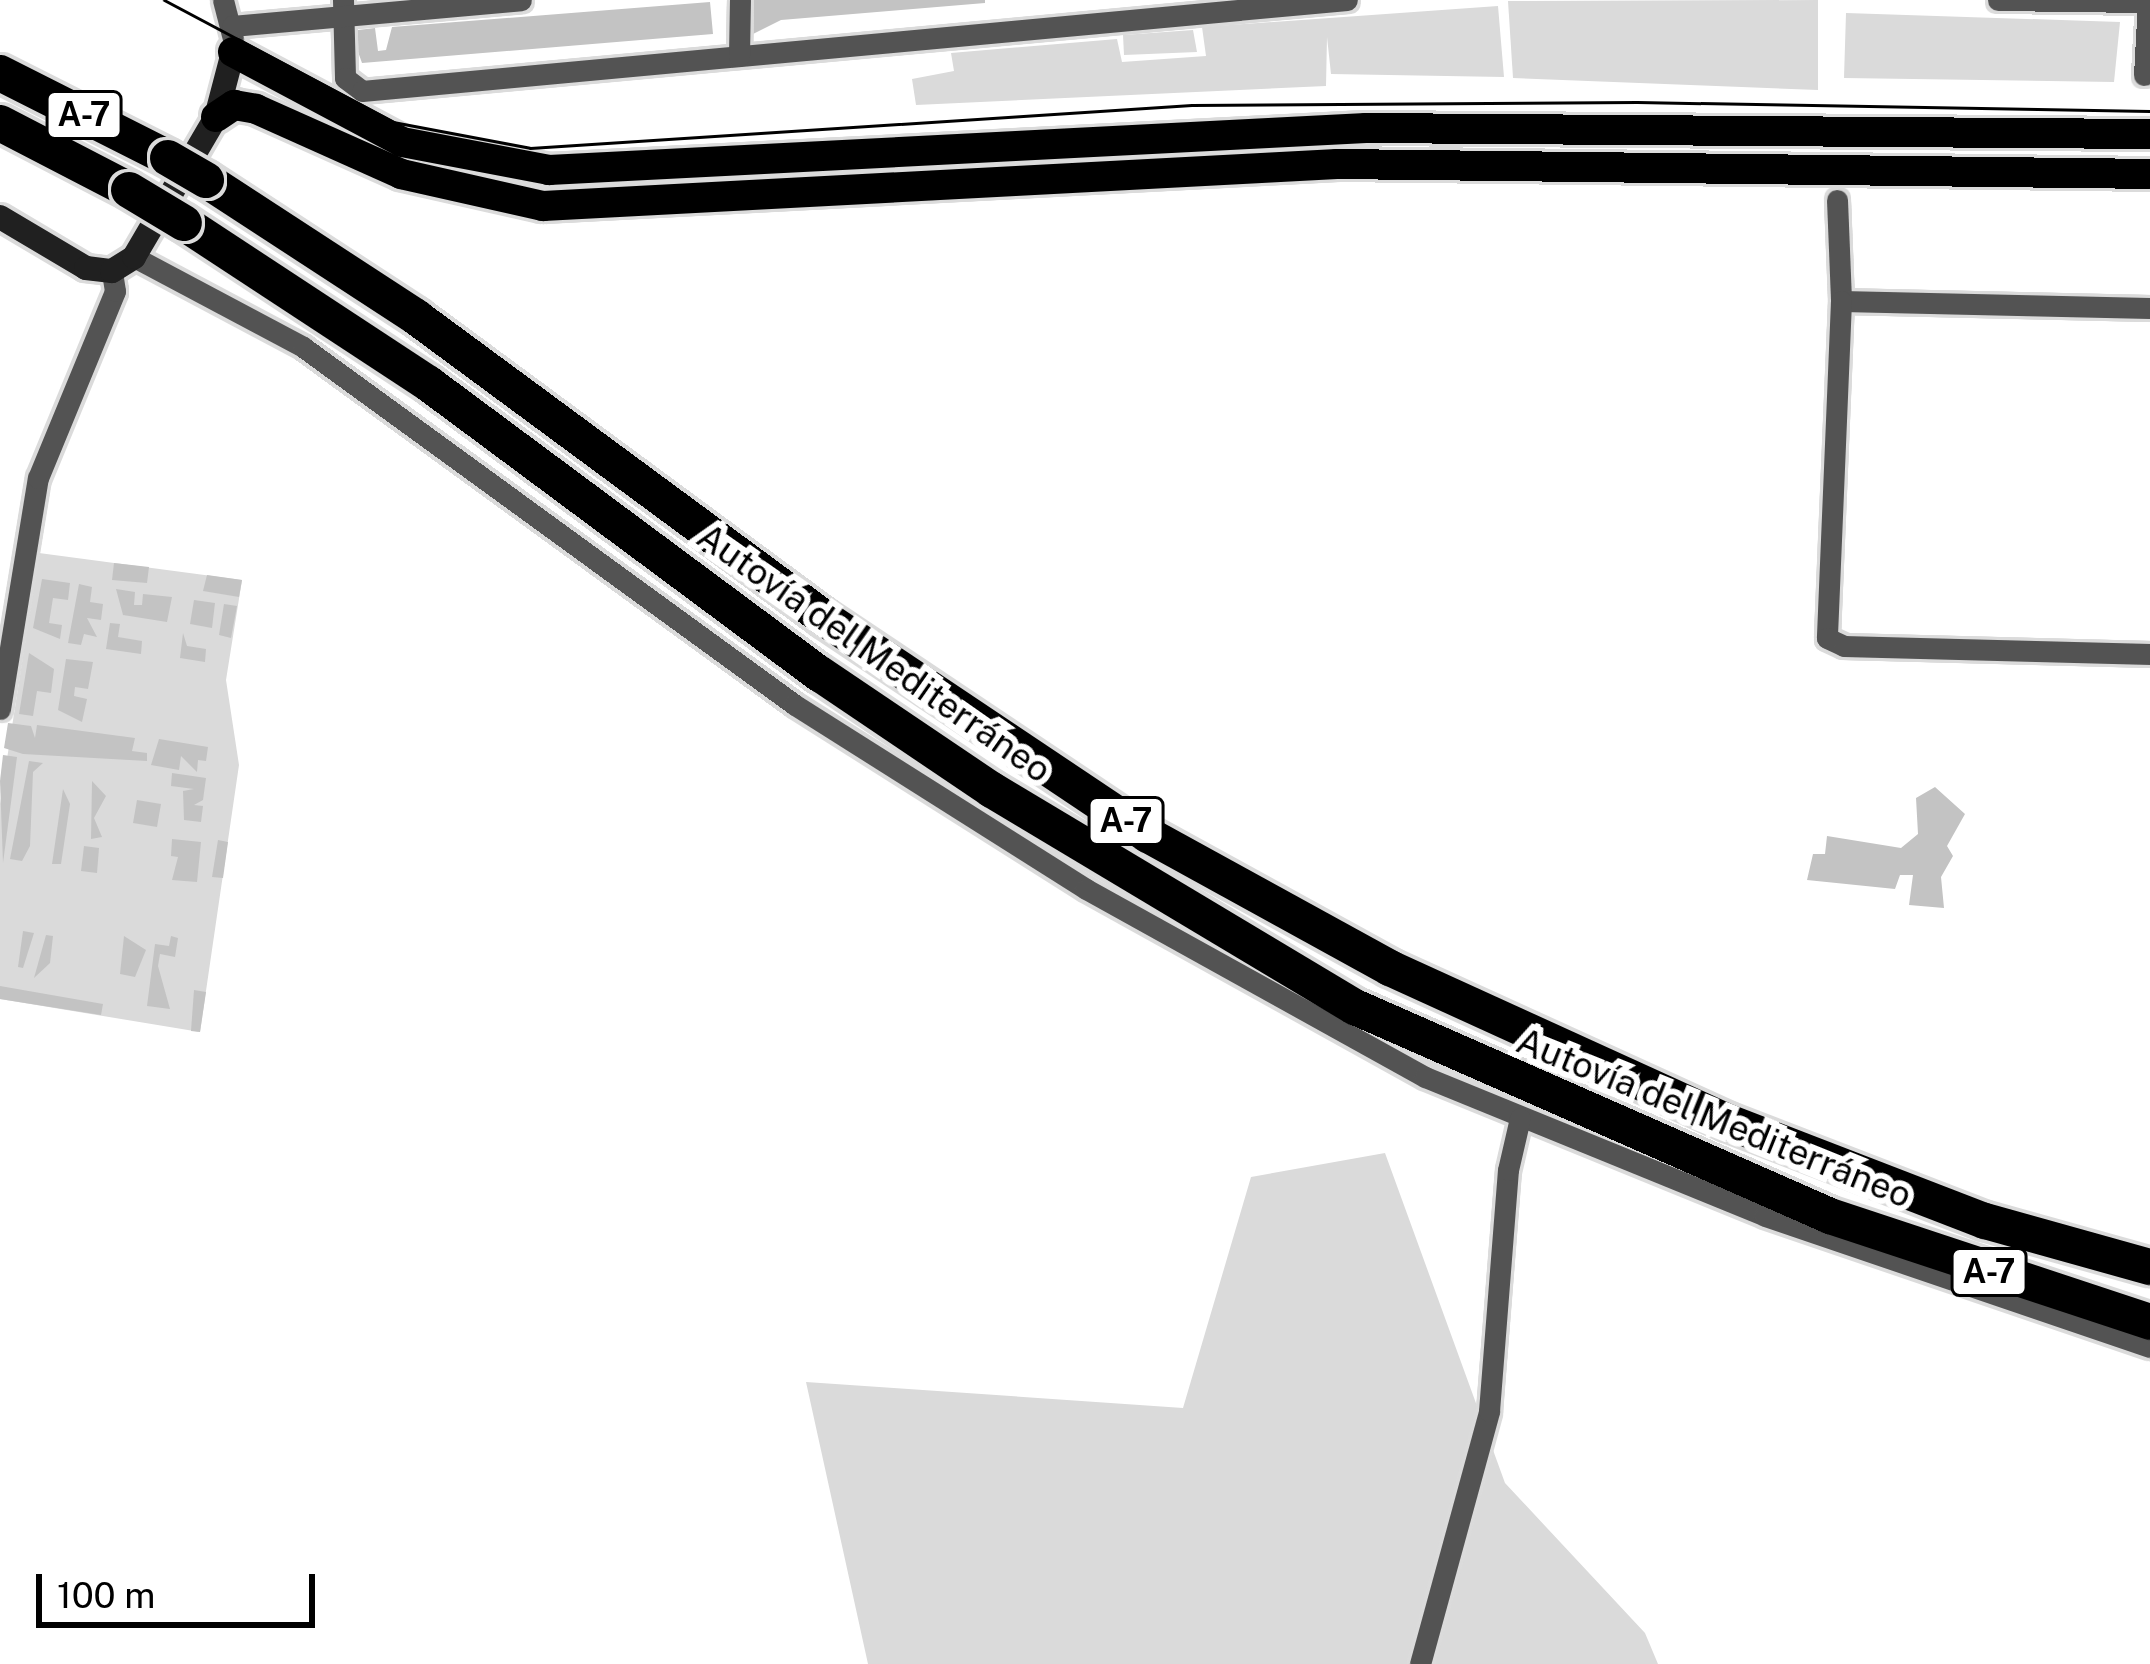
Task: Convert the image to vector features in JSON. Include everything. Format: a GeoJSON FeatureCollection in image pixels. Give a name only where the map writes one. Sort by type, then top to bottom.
{"type":"FeatureCollection","features":[{"type":"Feature","properties":{"kind":"highway","name":"Autovía del Mediterráneo"},"geometry":{"type":"LineString","coordinates":[[0,73],[167,158],[416,316],[876,655],[1169,846],[1390,968],[1728,1122],[1985,1221],[2150,1267]]}},
{"type":"Feature","properties":{"kind":"highway","name":"Autovía del Mediterráneo"},"geometry":{"type":"LineString","coordinates":[[0,123],[129,190],[395,360],[973,777],[1355,1007],[1830,1216],[2150,1322]]}},
{"type":"Feature","properties":{"kind":"main road"},"geometry":{"type":"LineString","coordinates":[[232,50],[402,142],[549,170],[1366,128],[2150,134]]}},
{"type":"Feature","properties":{"kind":"main road"},"geometry":{"type":"LineString","coordinates":[[232,50],[329,143]]}},
{"type":"Feature","properties":{"kind":"main road"},"geometry":{"type":"LineString","coordinates":[[217,117],[234,105],[256,109],[401,174],[543,206],[1337,164],[2150,173]]}},
{"type":"Feature","properties":{"kind":"street"},"geometry":{"type":"LineString","coordinates":[[0,709],[38,478],[123,264],[217,117],[232,50],[223,0]]}},
{"type":"Feature","properties":{"kind":"street"},"geometry":{"type":"LineString","coordinates":[[232,50],[343,8],[521,0]]}},
{"type":"Feature","properties":{"kind":"street"},"geometry":{"type":"LineString","coordinates":[[739,56],[740,0]]}},
{"type":"Feature","properties":{"kind":"street"},"geometry":{"type":"LineString","coordinates":[[343,8],[345,78],[362,91],[1347,0]]}},
{"type":"Feature","properties":{"kind":"street"},"geometry":{"type":"LineString","coordinates":[[1998,0],[2149,2],[2144,75]]}},
{"type":"Feature","properties":{"kind":"street"},"geometry":{"type":"LineString","coordinates":[[1837,200],[1841,301],[1827,638],[1844,646],[2150,654]]}},
{"type":"Feature","properties":{"kind":"street"},"geometry":{"type":"LineString","coordinates":[[0,217],[86,268],[123,264],[303,346],[795,705],[1087,889],[1425,1077],[1976,1294],[2150,1347]]}},
{"type":"Feature","properties":{"kind":"street"},"geometry":{"type":"LineString","coordinates":[[1841,301],[2150,308]]}},
{"type":"Feature","properties":{"kind":"street"},"geometry":{"type":"LineString","coordinates":[[1420,1664],[1490,1411],[1508,1170],[1520,1118]]}},
{"type":"Feature","properties":{"kind":"shaded area"},"geometry":{"type":"Polygon","coordinates":[[[1818,0],[1818,90],[1513,78],[1508,1],[1818,0]]]}},
{"type":"Feature","properties":{"kind":"shaded area"},"geometry":{"type":"Polygon","coordinates":[[[1498,6],[1504,77],[1331,74],[1327,37],[1326,86],[916,105],[912,79],[954,71],[951,53],[1117,39],[1122,62],[1206,56],[1202,27],[1498,6]]]}},
{"type":"Feature","properties":{"kind":"shaded area"},"geometry":{"type":"Polygon","coordinates":[[[1846,13],[2120,22],[2114,82],[1844,78],[1846,13]]]}},
{"type":"Feature","properties":{"kind":"shaded area"},"geometry":{"type":"Polygon","coordinates":[[[1193,30],[1197,52],[1124,55],[1123,35],[1193,30]]]}},
{"type":"Feature","properties":{"kind":"shaded area"},"geometry":{"type":"Polygon","coordinates":[[[39,553],[242,580],[226,680],[239,765],[200,1032],[0,999],[0,804],[39,553]]]}},
{"type":"Feature","properties":{"kind":"shaded area"},"geometry":{"type":"Polygon","coordinates":[[[1385,1153],[1505,1483],[1645,1633],[1658,1664],[868,1664],[806,1382],[1183,1408],[1251,1177],[1385,1153]]]}},
{"type":"Feature","properties":{"kind":"building"},"geometry":{"type":"Polygon","coordinates":[[[753,0],[985,3],[781,20],[753,34],[753,0]]]}},
{"type":"Feature","properties":{"kind":"building"},"geometry":{"type":"Polygon","coordinates":[[[710,2],[713,34],[362,63],[357,49],[358,30],[375,28],[378,51],[386,50],[392,27],[710,2]]]}},
{"type":"Feature","properties":{"kind":"building"},"geometry":{"type":"Polygon","coordinates":[[[114,563],[149,567],[147,583],[112,580],[114,563]]]}},
{"type":"Feature","properties":{"kind":"building"},"geometry":{"type":"Polygon","coordinates":[[[207,575],[242,580],[239,597],[203,591],[207,575]]]}},
{"type":"Feature","properties":{"kind":"building"},"geometry":{"type":"Polygon","coordinates":[[[42,579],[70,583],[68,600],[53,598],[49,623],[62,625],[60,639],[33,628],[42,579]]]}},
{"type":"Feature","properties":{"kind":"building"},"geometry":{"type":"Polygon","coordinates":[[[79,584],[92,587],[90,602],[103,604],[101,620],[87,618],[97,637],[84,634],[81,645],[68,643],[79,584]]]}},
{"type":"Feature","properties":{"kind":"building"},"geometry":{"type":"Polygon","coordinates":[[[116,589],[135,592],[134,605],[142,605],[143,594],[172,597],[167,622],[123,615],[116,589]]]}},
{"type":"Feature","properties":{"kind":"building"},"geometry":{"type":"Polygon","coordinates":[[[194,600],[215,603],[212,628],[190,624],[194,600]]]}},
{"type":"Feature","properties":{"kind":"building"},"geometry":{"type":"Polygon","coordinates":[[[224,604],[237,606],[231,638],[219,635],[224,604]]]}},
{"type":"Feature","properties":{"kind":"building"},"geometry":{"type":"Polygon","coordinates":[[[110,623],[120,624],[118,637],[142,641],[141,654],[106,649],[110,623]]]}},
{"type":"Feature","properties":{"kind":"building"},"geometry":{"type":"Polygon","coordinates":[[[183,633],[187,646],[206,649],[205,662],[180,658],[183,633]]]}},
{"type":"Feature","properties":{"kind":"building"},"geometry":{"type":"Polygon","coordinates":[[[29,653],[54,669],[51,693],[37,691],[33,716],[19,714],[29,653]]]}},
{"type":"Feature","properties":{"kind":"building"},"geometry":{"type":"Polygon","coordinates":[[[66,659],[93,662],[88,689],[75,687],[74,696],[87,699],[82,722],[58,710],[66,659]]]}},
{"type":"Feature","properties":{"kind":"building"},"geometry":{"type":"Polygon","coordinates":[[[8,723],[31,726],[35,738],[37,725],[135,738],[132,751],[147,753],[147,761],[23,754],[4,748],[8,723]]]}},
{"type":"Feature","properties":{"kind":"building"},"geometry":{"type":"Polygon","coordinates":[[[159,739],[208,747],[206,761],[198,760],[197,772],[181,756],[179,770],[151,765],[159,739]]]}},
{"type":"Feature","properties":{"kind":"building"},"geometry":{"type":"Polygon","coordinates":[[[3,755],[17,757],[3,863],[0,781],[3,755]]]}},
{"type":"Feature","properties":{"kind":"building"},"geometry":{"type":"Polygon","coordinates":[[[29,761],[43,763],[33,772],[30,846],[22,861],[10,859],[29,761]]]}},
{"type":"Feature","properties":{"kind":"building"},"geometry":{"type":"Polygon","coordinates":[[[172,773],[206,778],[203,800],[194,805],[203,806],[201,822],[184,820],[183,791],[194,789],[171,786],[172,773]]]}},
{"type":"Feature","properties":{"kind":"building"},"geometry":{"type":"Polygon","coordinates":[[[92,781],[106,796],[94,818],[102,837],[91,839],[92,781]]]}},
{"type":"Feature","properties":{"kind":"building"},"geometry":{"type":"Polygon","coordinates":[[[1935,787],[1965,814],[1947,846],[1953,856],[1941,877],[1944,908],[1909,905],[1913,875],[1900,875],[1895,889],[1807,880],[1813,854],[1825,854],[1827,836],[1901,848],[1918,834],[1916,798],[1935,787]]]}},
{"type":"Feature","properties":{"kind":"building"},"geometry":{"type":"Polygon","coordinates":[[[63,789],[70,804],[61,864],[52,864],[63,789]]]}},
{"type":"Feature","properties":{"kind":"building"},"geometry":{"type":"Polygon","coordinates":[[[137,800],[161,804],[157,827],[133,823],[137,800]]]}},
{"type":"Feature","properties":{"kind":"building"},"geometry":{"type":"Polygon","coordinates":[[[172,839],[201,842],[197,882],[172,880],[178,857],[171,856],[172,839]]]}},
{"type":"Feature","properties":{"kind":"building"},"geometry":{"type":"Polygon","coordinates":[[[218,840],[228,842],[223,878],[212,877],[218,840]]]}},
{"type":"Feature","properties":{"kind":"building"},"geometry":{"type":"Polygon","coordinates":[[[84,846],[99,848],[97,873],[81,871],[84,846]]]}},
{"type":"Feature","properties":{"kind":"building"},"geometry":{"type":"Polygon","coordinates":[[[23,931],[34,933],[23,968],[18,967],[23,931]]]}},
{"type":"Feature","properties":{"kind":"building"},"geometry":{"type":"Polygon","coordinates":[[[46,935],[53,936],[50,963],[34,978],[46,935]]]}},
{"type":"Feature","properties":{"kind":"building"},"geometry":{"type":"Polygon","coordinates":[[[124,936],[146,950],[135,977],[120,974],[124,936]]]}},
{"type":"Feature","properties":{"kind":"building"},"geometry":{"type":"Polygon","coordinates":[[[171,936],[178,938],[175,957],[160,954],[158,966],[170,1009],[147,1006],[155,944],[169,946],[171,936]]]}},
{"type":"Feature","properties":{"kind":"building"},"geometry":{"type":"Polygon","coordinates":[[[0,986],[103,1004],[101,1015],[0,999],[0,986]]]}},
{"type":"Feature","properties":{"kind":"building"},"geometry":{"type":"Polygon","coordinates":[[[194,990],[206,992],[200,1032],[191,1031],[194,990]]]}},
{"type":"Feature","properties":{"kind":"tram line"},"geometry":{"type":"LineString","coordinates":[[164,0],[393,122],[530,148],[1192,105],[1637,102],[2150,111]]}}]}
